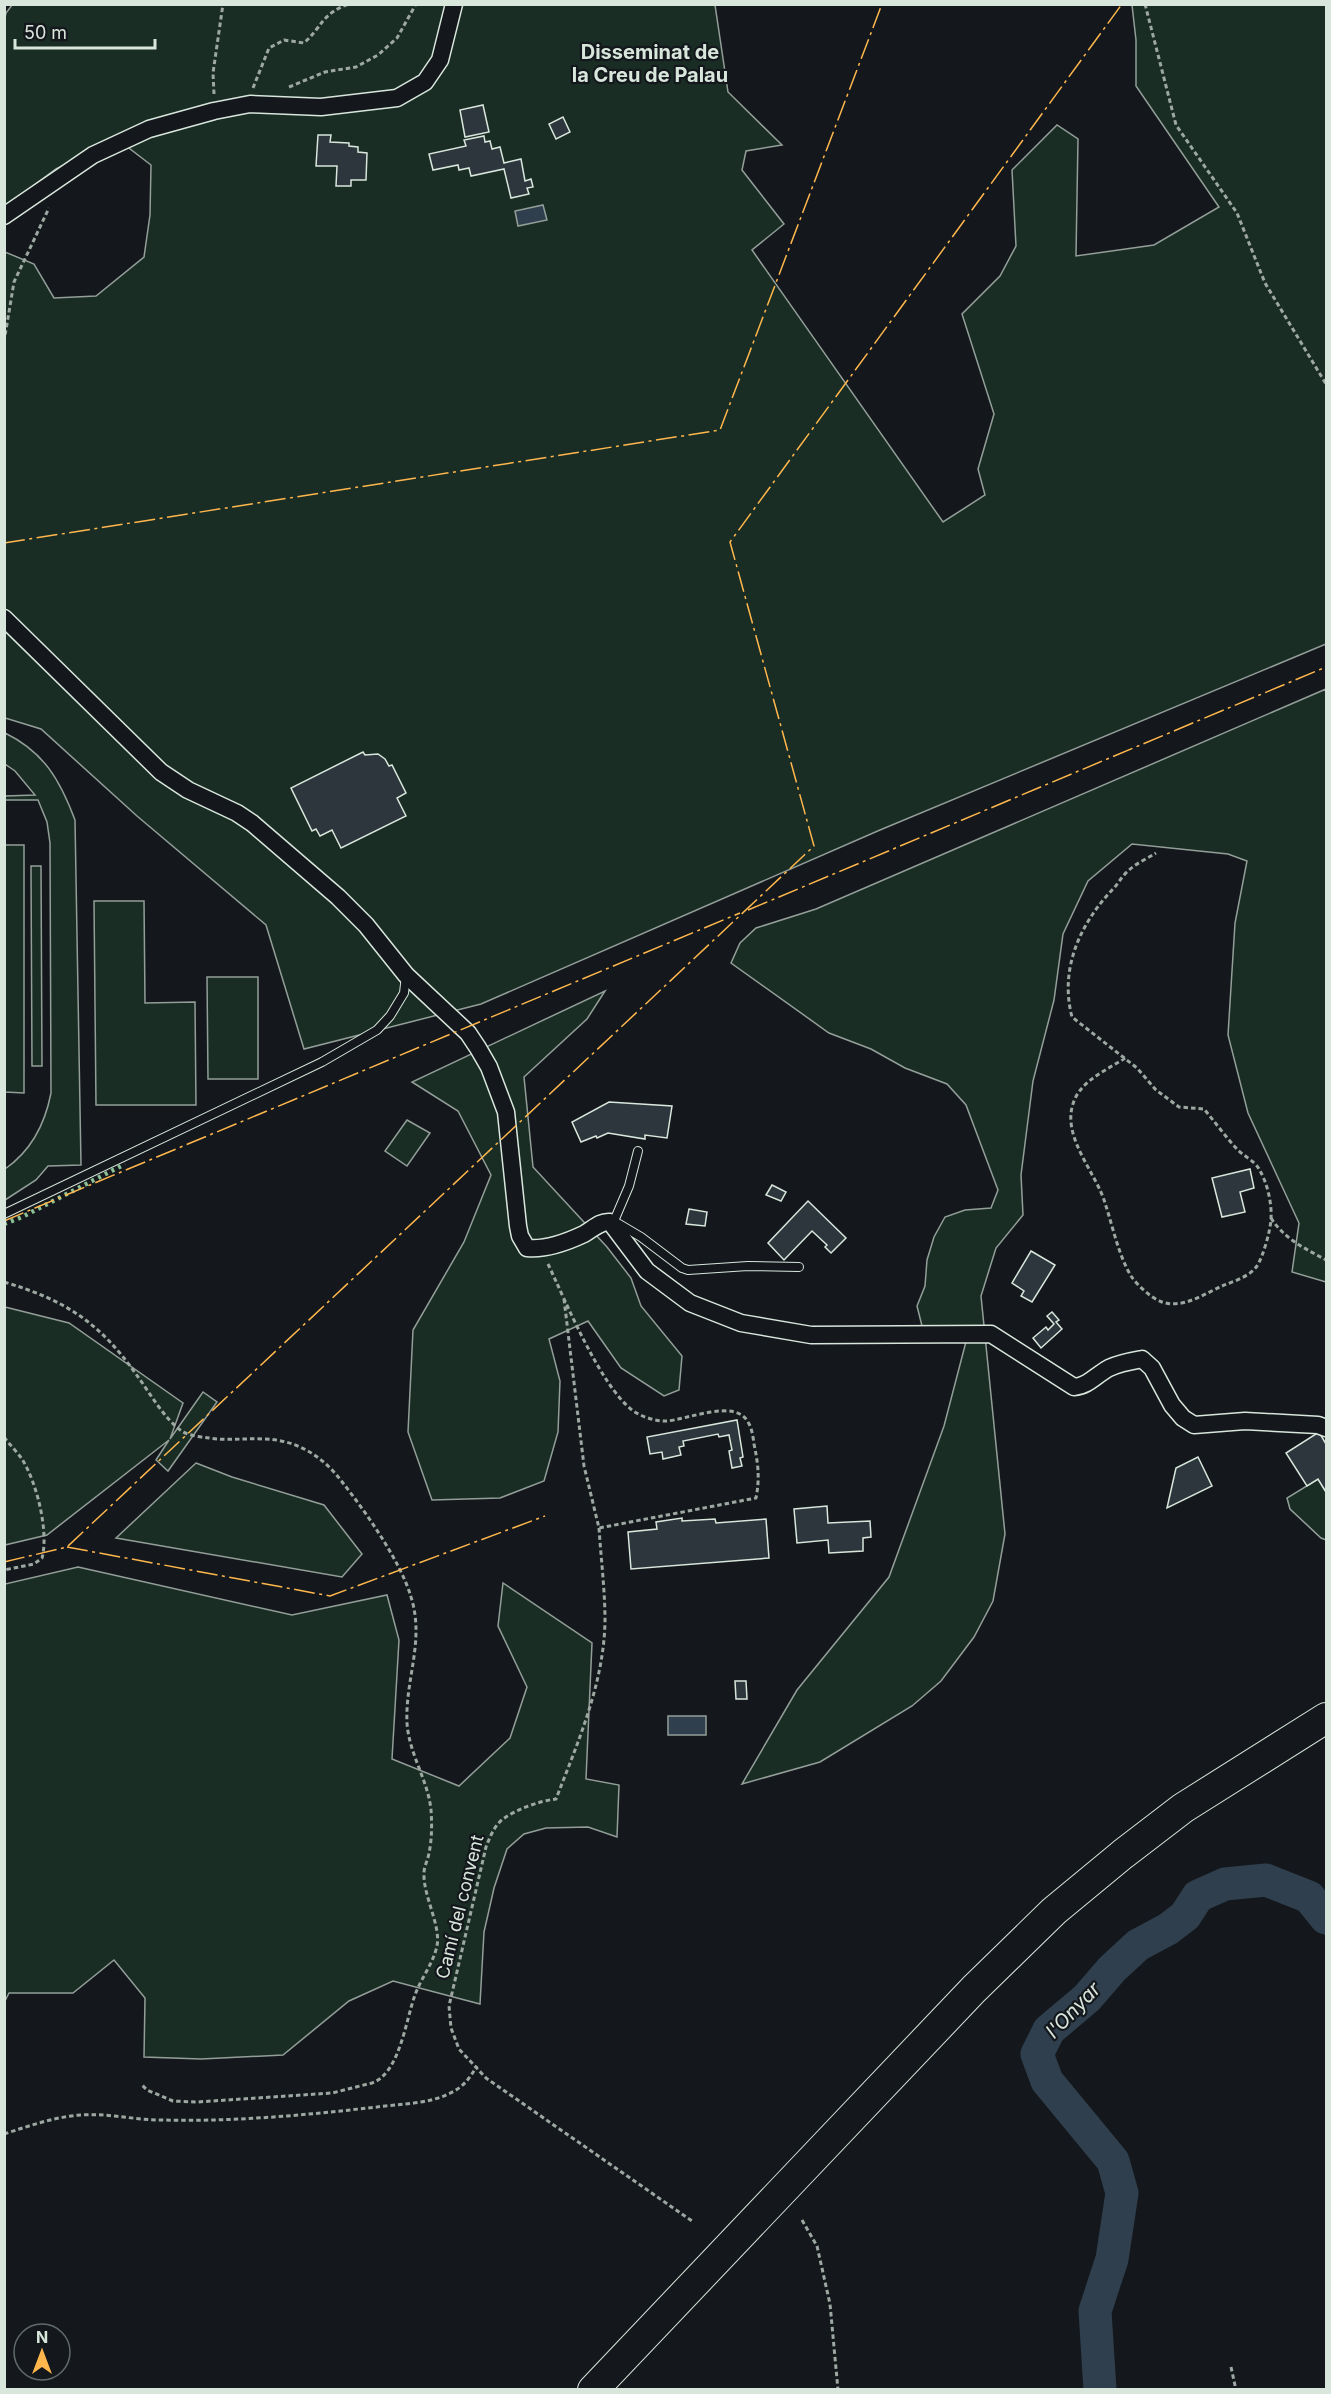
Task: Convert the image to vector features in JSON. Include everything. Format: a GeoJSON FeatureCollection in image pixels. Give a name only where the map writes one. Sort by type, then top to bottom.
{"type":"FeatureCollection","features":[{"type":"Feature","properties":{"kind":"highway"},"geometry":{"type":"LineString","coordinates":[[593,2390],[966,1998],[1054,1911],[1183,1808],[1326,1718]]}},
{"type":"Feature","properties":{"kind":"street"},"geometry":{"type":"LineString","coordinates":[[4,216],[93,155],[149,129],[214,111],[250,104],[321,106],[397,98],[425,82],[440,60],[454,4]]}},
{"type":"Feature","properties":{"kind":"street"},"geometry":{"type":"LineString","coordinates":[[4,618],[161,771],[188,790],[237,813],[252,823],[338,897],[366,926],[406,975],[468,1033],[489,1067],[506,1112],[520,1236],[528,1248],[541,1249],[583,1234],[601,1223],[612,1221],[647,1271],[690,1303],[741,1323],[811,1335],[991,1334],[1074,1387],[1083,1386],[1108,1368],[1142,1359],[1152,1368],[1172,1405],[1183,1419],[1194,1425],[1245,1421],[1318,1425],[1326,1428]]}},
{"type":"Feature","properties":{"kind":"lane"},"geometry":{"type":"LineString","coordinates":[[4,1214],[322,1062],[377,1030],[390,1016],[404,993],[406,975]]}},
{"type":"Feature","properties":{"kind":"lane"},"geometry":{"type":"LineString","coordinates":[[638,1150],[629,1186],[612,1221],[688,1270],[748,1266],[799,1267]]}},
{"type":"Feature","properties":{"kind":"path"},"geometry":{"type":"LineString","coordinates":[[214,111],[213,73],[223,4]]}},
{"type":"Feature","properties":{"kind":"path"},"geometry":{"type":"LineString","coordinates":[[250,104],[260,67],[269,48],[284,40],[304,43],[314,34],[323,19],[338,8],[349,4]]}},
{"type":"Feature","properties":{"kind":"path"},"geometry":{"type":"LineString","coordinates":[[288,87],[325,72],[356,67],[378,55],[397,38],[416,4]]}},
{"type":"Feature","properties":{"kind":"path"},"geometry":{"type":"LineString","coordinates":[[1145,4],[1176,125],[1237,213],[1265,283],[1326,384]]}},
{"type":"Feature","properties":{"kind":"path"},"geometry":{"type":"LineString","coordinates":[[4,342],[14,282],[62,176]]}},
{"type":"Feature","properties":{"kind":"path"},"geometry":{"type":"LineString","coordinates":[[1125,1058],[1081,1088],[1073,1102],[1071,1114],[1079,1152],[1097,1180],[1125,1265],[1132,1278],[1161,1301],[1188,1302],[1249,1274],[1257,1266],[1271,1218],[1267,1190],[1259,1167],[1237,1150],[1204,1109],[1179,1107],[1156,1090],[1137,1068],[1125,1058],[1072,1017],[1068,982],[1075,948],[1088,920],[1129,870],[1156,853]]}},
{"type":"Feature","properties":{"kind":"path"},"geometry":{"type":"LineString","coordinates":[[1271,1218],[1284,1234],[1303,1248],[1326,1260]]}},
{"type":"Feature","properties":{"kind":"path"},"geometry":{"type":"LineString","coordinates":[[541,1249],[603,1374],[624,1402],[641,1415],[663,1421],[724,1411],[740,1414],[748,1422],[752,1431],[760,1478],[756,1498],[599,1528]]}},
{"type":"Feature","properties":{"kind":"path"},"geometry":{"type":"LineString","coordinates":[[4,1282],[33,1290],[75,1310],[92,1323],[126,1360],[157,1403],[184,1432],[216,1439],[282,1441],[302,1446],[318,1457],[344,1483],[397,1563],[416,1616],[418,1634],[407,1704],[407,1725],[410,1743],[427,1791],[431,1810],[429,1854],[424,1874],[438,1943],[431,1964],[415,1995],[403,2042],[390,2066],[378,2082],[372,2084],[332,2093],[290,2097],[197,2102],[173,2101],[147,2090],[141,2084]]}},
{"type":"Feature","properties":{"kind":"path","name":"Camí del convent"},"geometry":{"type":"LineString","coordinates":[[564,1299],[584,1466],[599,1528],[605,1622],[598,1679],[578,1742],[556,1799],[543,1800],[503,1820],[493,1832],[486,1847],[449,2006],[451,2028],[459,2049],[486,2078],[692,2221]]}},
{"type":"Feature","properties":{"kind":"path"},"geometry":{"type":"LineString","coordinates":[[4,1437],[23,1460],[40,1506],[46,1544],[42,1558],[34,1564],[4,1570]]}},
{"type":"Feature","properties":{"kind":"path"},"geometry":{"type":"LineString","coordinates":[[4,2134],[32,2125],[82,2115],[197,2120],[341,2111],[412,2103],[447,2095],[465,2084],[477,2066]]}},
{"type":"Feature","properties":{"kind":"path"},"geometry":{"type":"LineString","coordinates":[[802,2220],[817,2246],[830,2304],[838,2390]]}},
{"type":"Feature","properties":{"kind":"path"},"geometry":{"type":"LineString","coordinates":[[1231,2367],[1236,2390]]}},
{"type":"Feature","properties":{"kind":"green space"},"geometry":{"type":"Polygon","coordinates":[[[12,5],[715,5],[728,92],[782,145],[746,151],[742,170],[784,224],[752,250],[943,522],[985,495],[978,469],[994,414],[962,314],[1000,276],[1016,246],[1012,170],[1057,125],[1078,139],[1076,256],[1154,245],[1219,207],[1136,86],[1136,40],[1132,5],[1326,5],[1326,644],[880,830],[481,1004],[304,1049],[266,925],[137,816],[41,729],[5,718],[5,252],[34,264],[54,298],[96,296],[144,257],[150,215],[151,165],[117,139],[56,169],[5,207],[4,21],[12,5]]]}},
{"type":"Feature","properties":{"kind":"green space"},"geometry":{"type":"Polygon","coordinates":[[[1326,689],[1326,1282],[1292,1272],[1299,1223],[1248,1113],[1228,1035],[1235,923],[1247,861],[1228,854],[1132,844],[1088,881],[1063,934],[1054,1000],[1033,1081],[1021,1175],[1023,1215],[996,1248],[981,1296],[1005,1534],[993,1601],[974,1637],[941,1681],[912,1706],[820,1762],[742,1784],[797,1690],[889,1577],[944,1426],[968,1334],[924,1334],[917,1306],[925,1286],[927,1260],[934,1237],[945,1217],[965,1210],[991,1208],[998,1190],[966,1105],[947,1084],[905,1068],[871,1049],[829,1033],[731,963],[740,943],[756,928],[816,909],[1326,689]]]}},
{"type":"Feature","properties":{"kind":"green space"},"geometry":{"type":"Polygon","coordinates":[[[5,733],[30,749],[49,769],[57,780],[75,820],[81,1165],[48,1166],[36,1180],[5,1200],[5,1169],[22,1154],[36,1136],[51,1093],[50,843],[47,822],[38,800],[5,800],[5,796],[35,795],[15,771],[5,764],[5,733]]]}},
{"type":"Feature","properties":{"kind":"green space"},"geometry":{"type":"Polygon","coordinates":[[[5,845],[24,845],[24,1093],[5,1092],[5,845]]]}},
{"type":"Feature","properties":{"kind":"green space"},"geometry":{"type":"Polygon","coordinates":[[[31,866],[41,866],[42,1066],[32,1066],[31,866]]]}},
{"type":"Feature","properties":{"kind":"green space"},"geometry":{"type":"Polygon","coordinates":[[[94,901],[144,901],[145,1003],[195,1002],[196,1105],[96,1105],[94,901]]]}},
{"type":"Feature","properties":{"kind":"green space"},"geometry":{"type":"Polygon","coordinates":[[[207,977],[258,977],[258,1079],[208,1079],[207,977]]]}},
{"type":"Feature","properties":{"kind":"green space"},"geometry":{"type":"Polygon","coordinates":[[[605,991],[587,1019],[524,1077],[533,1167],[607,1247],[631,1278],[641,1306],[682,1356],[679,1390],[664,1396],[621,1368],[588,1321],[549,1339],[560,1381],[558,1432],[544,1481],[500,1498],[432,1500],[408,1432],[413,1330],[464,1242],[491,1175],[458,1111],[412,1082],[605,991]]]}},
{"type":"Feature","properties":{"kind":"green space"},"geometry":{"type":"Polygon","coordinates":[[[407,1120],[430,1133],[407,1166],[385,1151],[407,1120]]]}},
{"type":"Feature","properties":{"kind":"green space"},"geometry":{"type":"Polygon","coordinates":[[[5,1307],[69,1323],[183,1403],[170,1439],[203,1392],[217,1402],[168,1471],[156,1460],[169,1440],[47,1535],[5,1545],[5,1307]]]}},
{"type":"Feature","properties":{"kind":"green space"},"geometry":{"type":"Polygon","coordinates":[[[196,1463],[232,1477],[324,1505],[362,1554],[342,1577],[116,1538],[196,1463]]]}},
{"type":"Feature","properties":{"kind":"green space"},"geometry":{"type":"Polygon","coordinates":[[[1318,1479],[1326,1492],[1326,1540],[1290,1509],[1287,1498],[1318,1479]]]}},
{"type":"Feature","properties":{"kind":"green space"},"geometry":{"type":"Polygon","coordinates":[[[78,1567],[292,1615],[387,1595],[399,1640],[392,1759],[459,1786],[510,1738],[527,1687],[498,1626],[503,1583],[592,1643],[586,1779],[619,1785],[617,1837],[588,1827],[546,1828],[524,1834],[507,1849],[494,1888],[484,1932],[480,2004],[393,1981],[349,2001],[283,2055],[201,2059],[144,2057],[145,1998],[114,1960],[73,1993],[9,1993],[5,2001],[5,1584],[78,1567]]]}},
{"type":"Feature","properties":{"kind":"water"},"geometry":{"type":"Polygon","coordinates":[[[543,205],[547,220],[518,226],[515,211],[543,205]]]}},
{"type":"Feature","properties":{"kind":"water"},"geometry":{"type":"Polygon","coordinates":[[[668,1716],[706,1716],[706,1735],[668,1735],[668,1716]]]}},
{"type":"Feature","properties":{"kind":"building"},"geometry":{"type":"Polygon","coordinates":[[[483,105],[489,132],[465,137],[460,110],[483,105]]]}},
{"type":"Feature","properties":{"kind":"building"},"geometry":{"type":"Polygon","coordinates":[[[563,117],[570,132],[556,139],[549,124],[563,117]]]}},
{"type":"Feature","properties":{"kind":"building"},"geometry":{"type":"Polygon","coordinates":[[[318,135],[331,135],[330,142],[349,143],[349,146],[358,147],[358,152],[367,153],[366,180],[351,180],[351,186],[336,186],[337,166],[316,166],[318,135]]]}},
{"type":"Feature","properties":{"kind":"building"},"geometry":{"type":"Polygon","coordinates":[[[484,136],[485,142],[490,141],[492,149],[500,147],[504,163],[521,159],[525,181],[531,179],[533,187],[527,188],[529,194],[511,198],[504,169],[471,176],[469,168],[459,170],[458,165],[433,170],[429,154],[466,146],[464,140],[484,136]]]}},
{"type":"Feature","properties":{"kind":"building"},"geometry":{"type":"Polygon","coordinates":[[[363,752],[365,755],[378,754],[389,766],[392,765],[406,793],[397,798],[406,816],[341,848],[332,830],[320,836],[316,829],[312,831],[291,788],[363,752]]]}},
{"type":"Feature","properties":{"kind":"building"},"geometry":{"type":"Polygon","coordinates":[[[609,1102],[672,1106],[667,1138],[645,1135],[645,1139],[608,1133],[581,1142],[572,1122],[609,1102]]]}},
{"type":"Feature","properties":{"kind":"building"},"geometry":{"type":"Polygon","coordinates":[[[1250,1169],[1254,1188],[1240,1192],[1245,1212],[1222,1217],[1212,1178],[1250,1169]]]}},
{"type":"Feature","properties":{"kind":"building"},"geometry":{"type":"Polygon","coordinates":[[[772,1185],[786,1192],[781,1201],[766,1195],[772,1185]]]}},
{"type":"Feature","properties":{"kind":"building"},"geometry":{"type":"Polygon","coordinates":[[[808,1201],[846,1238],[831,1253],[825,1247],[827,1245],[812,1231],[784,1260],[768,1243],[808,1201]]]}},
{"type":"Feature","properties":{"kind":"building"},"geometry":{"type":"Polygon","coordinates":[[[689,1209],[707,1212],[705,1226],[686,1224],[689,1209]]]}},
{"type":"Feature","properties":{"kind":"building"},"geometry":{"type":"Polygon","coordinates":[[[1031,1251],[1055,1265],[1032,1302],[1021,1296],[1024,1291],[1012,1283],[1031,1251]]]}},
{"type":"Feature","properties":{"kind":"building"},"geometry":{"type":"Polygon","coordinates":[[[1052,1312],[1059,1320],[1056,1322],[1062,1329],[1041,1348],[1033,1338],[1046,1327],[1048,1330],[1054,1324],[1047,1316],[1052,1312]]]}},
{"type":"Feature","properties":{"kind":"building"},"geometry":{"type":"Polygon","coordinates":[[[737,1420],[743,1457],[740,1458],[742,1466],[732,1468],[729,1435],[719,1437],[718,1434],[683,1441],[684,1446],[679,1447],[681,1455],[663,1459],[662,1452],[650,1454],[647,1437],[737,1420]]]}},
{"type":"Feature","properties":{"kind":"building"},"geometry":{"type":"Polygon","coordinates":[[[1319,1432],[1326,1444],[1326,1492],[1318,1479],[1307,1486],[1286,1453],[1319,1432]]]}},
{"type":"Feature","properties":{"kind":"building"},"geometry":{"type":"Polygon","coordinates":[[[1198,1457],[1212,1486],[1167,1508],[1176,1468],[1198,1457]]]}},
{"type":"Feature","properties":{"kind":"building"},"geometry":{"type":"Polygon","coordinates":[[[827,1506],[828,1523],[870,1521],[871,1537],[863,1538],[863,1551],[829,1553],[828,1540],[797,1543],[794,1509],[827,1506]]]}},
{"type":"Feature","properties":{"kind":"building"},"geometry":{"type":"Polygon","coordinates":[[[682,1518],[682,1521],[715,1519],[716,1523],[766,1519],[769,1558],[631,1569],[628,1532],[657,1529],[656,1522],[682,1518]]]}},
{"type":"Feature","properties":{"kind":"building"},"geometry":{"type":"Polygon","coordinates":[[[735,1681],[746,1681],[747,1699],[736,1699],[735,1681]]]}},
{"type":"Feature","properties":{"kind":"waterway","name":"l'Onyar"},"geometry":{"type":"LineString","coordinates":[[1100,2390],[1095,2311],[1112,2259],[1122,2193],[1113,2161],[1047,2081],[1037,2054],[1049,2030],[1087,1998],[1112,1969],[1138,1945],[1168,1929],[1185,1916],[1198,1896],[1225,1884],[1266,1880],[1309,1897],[1326,1918]]}},
{"type":"Feature","properties":{"kind":"hedge"},"geometry":{"type":"LineString","coordinates":[[4,1224],[125,1164]]}},
{"type":"Feature","properties":{"kind":"power"},"geometry":{"type":"LineString","coordinates":[[4,543],[720,430],[882,4]]}},
{"type":"Feature","properties":{"kind":"power"},"geometry":{"type":"LineString","coordinates":[[4,1562],[67,1547],[814,846],[730,542],[1122,4]]}},
{"type":"Feature","properties":{"kind":"power"},"geometry":{"type":"LineString","coordinates":[[748,910],[1326,667]]}},
{"type":"Feature","properties":{"kind":"power"},"geometry":{"type":"LineString","coordinates":[[4,1221],[740,913]]}},
{"type":"Feature","properties":{"kind":"power"},"geometry":{"type":"LineString","coordinates":[[67,1547],[330,1596],[545,1516]]}},
{"type":"Feature","properties":{"kind":"district","name":"Disseminat de la Creu de Palau"},"geometry":{"type":"Point","coordinates":[650,64]}}]}
